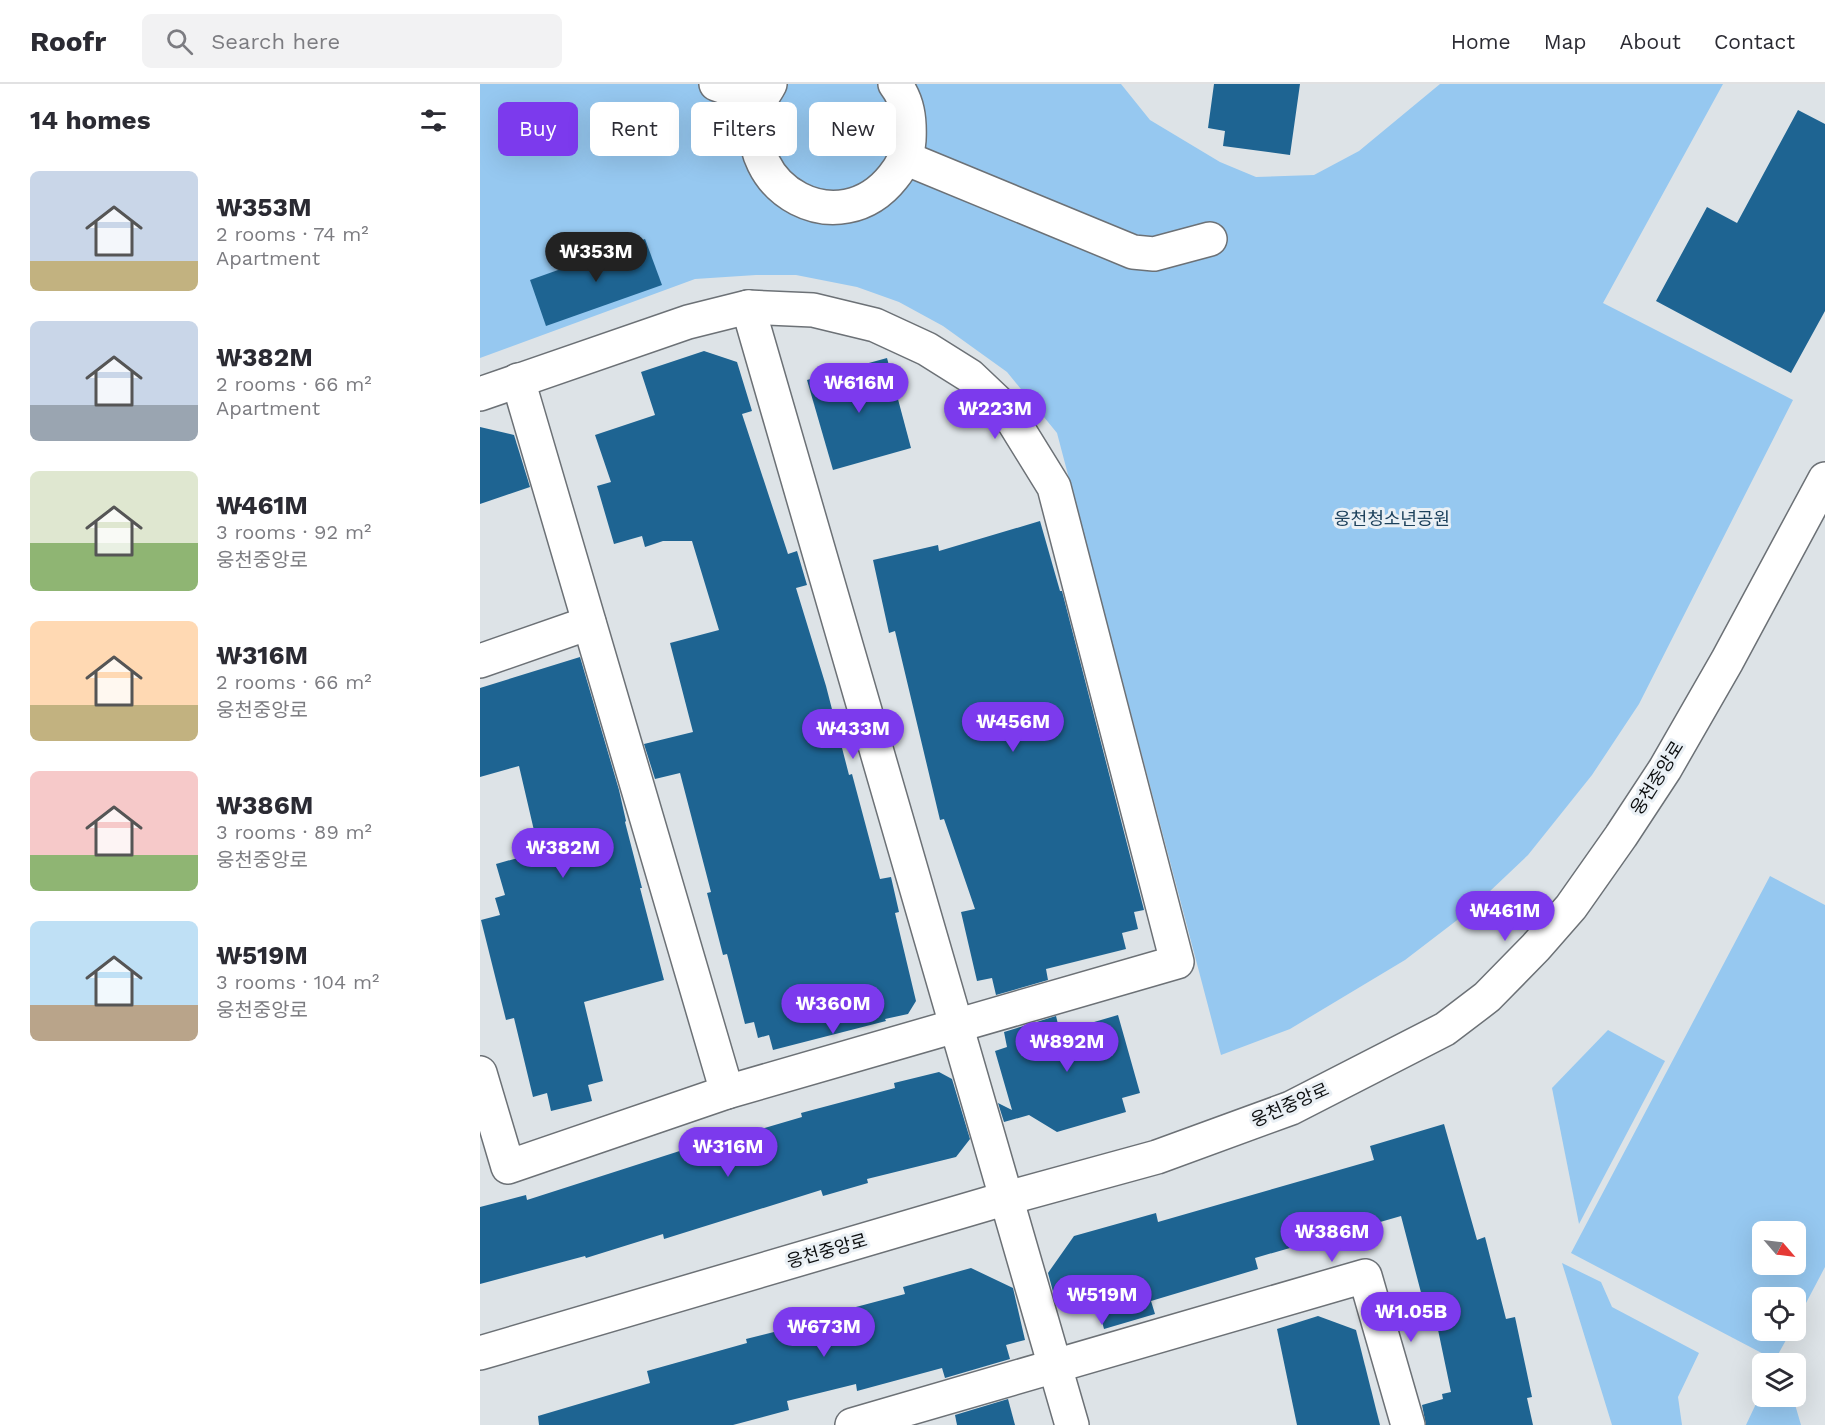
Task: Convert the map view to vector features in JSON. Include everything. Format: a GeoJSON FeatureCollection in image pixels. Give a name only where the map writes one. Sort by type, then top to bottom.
{"type":"FeatureCollection","features":[{"type":"Feature","properties":{"kind":"street"},"geometry":{"type":"LineString","coordinates":[[716,84],[765,92],[758,107],[754,131],[759,156],[772,178],[790,195],[813,206],[838,207],[862,202],[884,188],[905,158],[909,145],[910,119],[902,94],[895,84]]}},
{"type":"Feature","properties":{"kind":"street"},"geometry":{"type":"LineString","coordinates":[[905,158],[1133,252],[1154,254],[1210,239]]}},
{"type":"Feature","properties":{"kind":"street"},"geometry":{"type":"LineString","coordinates":[[748,307],[1072,1425]]}},
{"type":"Feature","properties":{"kind":"street"},"geometry":{"type":"LineString","coordinates":[[480,394],[688,322],[748,307],[813,310],[875,325],[927,349],[970,376],[1007,411],[1054,487],[1177,962],[727,1092],[508,1167],[480,1073]]}},
{"type":"Feature","properties":{"kind":"street"},"geometry":{"type":"LineString","coordinates":[[518,380],[727,1092]]}},
{"type":"Feature","properties":{"kind":"street","name":"웅천중앙로"},"geometry":{"type":"LineString","coordinates":[[480,1353],[1007,1198],[1157,1157],[1291,1108],[1445,1029],[1487,997],[1536,947],[1570,907],[1628,826],[1665,769],[1721,671],[1825,478]]}},
{"type":"Feature","properties":{"kind":"street"},"geometry":{"type":"LineString","coordinates":[[480,661],[589,623]]}},
{"type":"Feature","properties":{"kind":"street"},"geometry":{"type":"LineString","coordinates":[[852,1425],[1365,1276],[1408,1425]]}},
{"type":"Feature","properties":{"kind":"green space","name":"웅천청소년공원"},"geometry":{"type":"Polygon","coordinates":[[[480,84],[1121,84],[1150,120],[1220,162],[1256,177],[1314,175],[1359,151],[1440,84],[1723,84],[1603,303],[1793,400],[1639,704],[1592,775],[1528,855],[1469,911],[1405,960],[1290,1029],[1221,1055],[1057,433],[1007,372],[943,326],[899,302],[857,287],[796,275],[695,279],[480,358],[480,84]]]}},
{"type":"Feature","properties":{"kind":"green space"},"geometry":{"type":"Polygon","coordinates":[[[1770,876],[1825,905],[1825,1267],[1806,1303],[1806,1287],[1752,1287],[1752,1341],[1785,1341],[1779,1353],[1762,1353],[1571,1253],[1770,876]]]}},
{"type":"Feature","properties":{"kind":"green space"},"geometry":{"type":"Polygon","coordinates":[[[1608,1030],[1665,1061],[1579,1224],[1552,1088],[1608,1030]]]}},
{"type":"Feature","properties":{"kind":"green space"},"geometry":{"type":"Polygon","coordinates":[[[1562,1263],[1601,1282],[1612,1307],[1699,1353],[1678,1397],[1682,1425],[1612,1425],[1562,1263]]]}},
{"type":"Feature","properties":{"kind":"green space"},"geometry":{"type":"Polygon","coordinates":[[[1754,1407],[1796,1407],[1801,1425],[1746,1425],[1754,1407]]]}},
{"type":"Feature","properties":{"kind":"building"},"geometry":{"type":"Polygon","coordinates":[[[1214,84],[1300,84],[1290,155],[1223,146],[1225,131],[1208,128],[1214,84]]]}},
{"type":"Feature","properties":{"kind":"building"},"geometry":{"type":"Polygon","coordinates":[[[1798,110],[1825,124],[1825,311],[1791,373],[1656,301],[1707,207],[1737,223],[1798,110]]]}},
{"type":"Feature","properties":{"kind":"building"},"geometry":{"type":"Polygon","coordinates":[[[645,239],[662,285],[546,326],[530,280],[645,239]]]}},
{"type":"Feature","properties":{"kind":"building"},"geometry":{"type":"Polygon","coordinates":[[[704,351],[737,362],[752,411],[742,414],[788,554],[797,551],[807,585],[796,588],[826,686],[849,775],[852,774],[880,879],[891,877],[899,912],[895,913],[916,1001],[908,1014],[773,1050],[769,1035],[758,1038],[754,1022],[745,1024],[727,954],[723,955],[707,893],[711,892],[680,773],[655,779],[644,744],[693,732],[670,643],[719,630],[692,541],[663,541],[645,547],[642,536],[614,544],[597,486],[611,482],[595,435],[655,415],[641,372],[704,351]]]}},
{"type":"Feature","properties":{"kind":"building"},"geometry":{"type":"Polygon","coordinates":[[[887,358],[911,448],[833,470],[807,380],[887,358]]]}},
{"type":"Feature","properties":{"kind":"building"},"geometry":{"type":"Polygon","coordinates":[[[480,427],[514,435],[530,487],[480,504],[480,427]]]}},
{"type":"Feature","properties":{"kind":"building"},"geometry":{"type":"Polygon","coordinates":[[[1040,521],[1060,591],[1062,591],[1144,910],[1134,912],[1138,929],[1122,933],[1126,949],[1046,969],[1048,980],[996,995],[992,978],[977,981],[961,912],[975,909],[944,819],[940,820],[895,631],[889,633],[873,560],[938,545],[939,551],[1040,521]]]}},
{"type":"Feature","properties":{"kind":"building"},"geometry":{"type":"Polygon","coordinates":[[[580,657],[619,790],[642,888],[640,888],[664,980],[584,1002],[603,1081],[588,1085],[592,1101],[551,1111],[547,1093],[533,1097],[514,1018],[506,1020],[481,920],[500,915],[495,898],[505,895],[496,864],[539,852],[519,766],[480,777],[480,688],[580,657]]]}},
{"type":"Feature","properties":{"kind":"building"},"geometry":{"type":"Polygon","coordinates":[[[1118,1015],[1140,1093],[1122,1098],[1126,1112],[1057,1132],[1029,1115],[1004,1122],[998,1103],[1012,1110],[995,1051],[1007,1047],[1004,1032],[1056,1016],[1060,1032],[1118,1015]]]}},
{"type":"Feature","properties":{"kind":"building"},"geometry":{"type":"Polygon","coordinates":[[[939,1072],[952,1079],[970,1139],[956,1157],[867,1179],[868,1183],[823,1196],[821,1190],[664,1239],[663,1234],[586,1258],[585,1256],[480,1284],[480,1207],[526,1195],[527,1200],[689,1148],[689,1150],[802,1117],[801,1113],[895,1088],[894,1083],[939,1072]]]}},
{"type":"Feature","properties":{"kind":"building"},"geometry":{"type":"Polygon","coordinates":[[[1444,1124],[1477,1240],[1485,1237],[1506,1319],[1515,1317],[1532,1397],[1527,1398],[1533,1425],[1426,1425],[1422,1405],[1443,1399],[1442,1394],[1451,1392],[1437,1325],[1430,1327],[1401,1216],[1255,1258],[1258,1269],[1151,1301],[1155,1314],[1104,1329],[1094,1292],[1056,1303],[1048,1273],[1074,1236],[1156,1213],[1158,1222],[1374,1160],[1370,1146],[1444,1124]]]}},
{"type":"Feature","properties":{"kind":"building"},"geometry":{"type":"Polygon","coordinates":[[[971,1268],[1013,1288],[1025,1340],[1006,1345],[1010,1359],[945,1378],[942,1368],[857,1391],[856,1384],[787,1401],[789,1410],[733,1425],[539,1425],[538,1416],[650,1383],[647,1371],[747,1343],[746,1339],[838,1316],[837,1312],[905,1294],[903,1287],[971,1268]]]}},
{"type":"Feature","properties":{"kind":"building"},"geometry":{"type":"Polygon","coordinates":[[[1318,1316],[1356,1330],[1380,1425],[1297,1425],[1277,1329],[1318,1316]]]}},
{"type":"Feature","properties":{"kind":"building"},"geometry":{"type":"Polygon","coordinates":[[[1008,1399],[1015,1425],[957,1425],[955,1415],[1008,1399]]]}}]}
